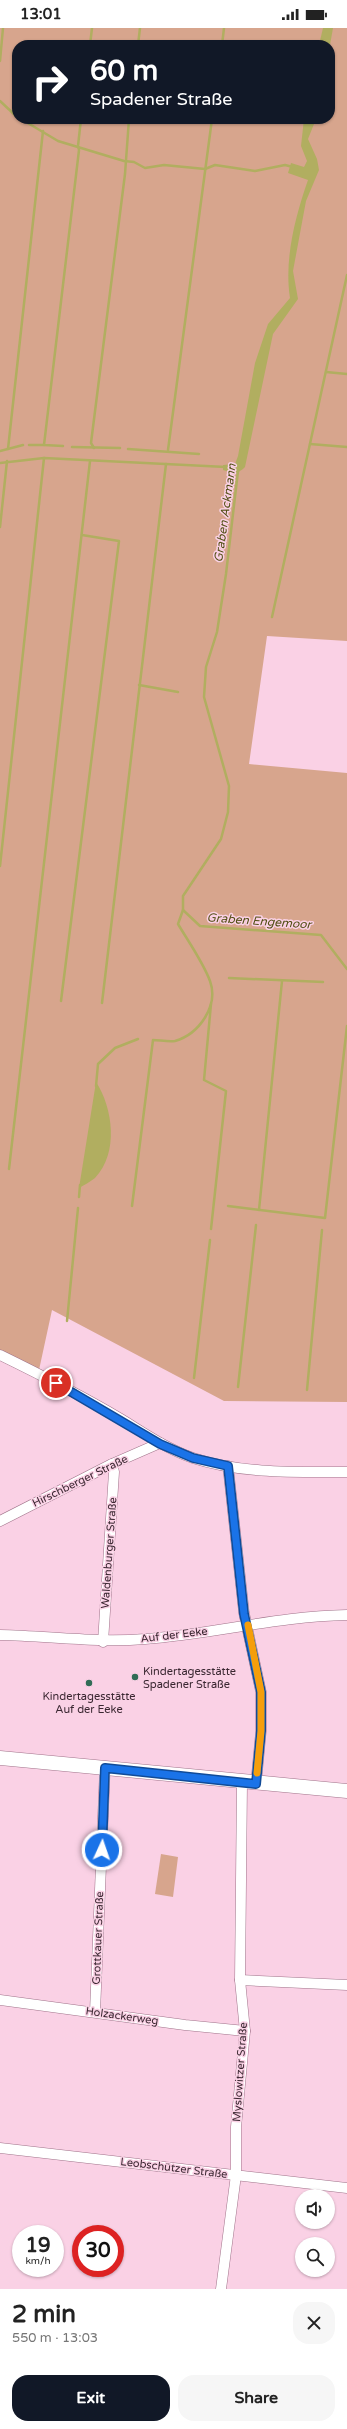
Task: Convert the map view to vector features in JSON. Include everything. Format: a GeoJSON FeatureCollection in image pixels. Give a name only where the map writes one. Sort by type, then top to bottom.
{"type":"FeatureCollection","features":[{"type":"Feature","properties":{"kind":"street"},"geometry":{"type":"LineString","coordinates":[[0,1355],[56,1383],[160,1444],[193,1458],[228,1466],[288,1472],[347,1472]]}},
{"type":"Feature","properties":{"kind":"street","name":"Hirschberger Straße"},"geometry":{"type":"LineString","coordinates":[[0,1521],[112,1464],[160,1444]]}},
{"type":"Feature","properties":{"kind":"street","name":"Waldenburger Straße"},"geometry":{"type":"LineString","coordinates":[[103,1642],[114,1472],[112,1464]]}},
{"type":"Feature","properties":{"kind":"street"},"geometry":{"type":"LineString","coordinates":[[228,1466],[244,1614],[248,1625],[261,1692],[261,1731],[256,1784]]}},
{"type":"Feature","properties":{"kind":"street","name":"Auf der Eeke"},"geometry":{"type":"LineString","coordinates":[[0,1635],[103,1642],[147,1639],[248,1625],[347,1615]]}},
{"type":"Feature","properties":{"kind":"street"},"geometry":{"type":"LineString","coordinates":[[0,1758],[256,1784],[347,1791]]}},
{"type":"Feature","properties":{"kind":"street","name":"Grottkauer Straße"},"geometry":{"type":"LineString","coordinates":[[95,2012],[105,1768]]}},
{"type":"Feature","properties":{"kind":"street","name":"Myslowitzer Straße"},"geometry":{"type":"LineString","coordinates":[[221,2289],[236,2175],[236,2127],[245,2030],[240,1980],[242,1782]]}},
{"type":"Feature","properties":{"kind":"street"},"geometry":{"type":"LineString","coordinates":[[240,1980],[347,1985]]}},
{"type":"Feature","properties":{"kind":"street","name":"Holzackerweg"},"geometry":{"type":"LineString","coordinates":[[0,2000],[185,2025],[245,2030]]}},
{"type":"Feature","properties":{"kind":"street","name":"Leobschützer Straße"},"geometry":{"type":"LineString","coordinates":[[0,2148],[347,2188]]}},
{"type":"Feature","properties":{"kind":"shaded area"},"geometry":{"type":"Polygon","coordinates":[[[0,28],[347,28],[347,641],[267,636],[249,764],[347,773],[347,1402],[224,1401],[52,1310],[39,1370],[0,1350],[0,28]]]}},
{"type":"Feature","properties":{"kind":"shaded area"},"geometry":{"type":"Polygon","coordinates":[[[323,28],[333,28],[331,40],[320,40],[323,28]]]}},
{"type":"Feature","properties":{"kind":"shaded area"},"geometry":{"type":"Polygon","coordinates":[[[303,124],[314,124],[308,139],[317,159],[319,170],[306,201],[293,271],[298,299],[273,334],[245,467],[235,473],[230,472],[223,470],[223,465],[235,464],[238,456],[255,363],[268,324],[290,298],[288,269],[292,239],[308,180],[288,173],[291,163],[304,167],[307,161],[301,146],[303,124]]]}},
{"type":"Feature","properties":{"kind":"shaded area"},"geometry":{"type":"Polygon","coordinates":[[[96,1082],[102,1093],[109,1117],[111,1130],[108,1156],[103,1168],[95,1178],[79,1188],[96,1082]]]}},
{"type":"Feature","properties":{"kind":"shaded area"},"geometry":{"type":"Polygon","coordinates":[[[161,1854],[178,1857],[173,1897],[155,1894],[161,1854]]]}},
{"type":"Feature","properties":{"kind":"waterway"},"geometry":{"type":"LineString","coordinates":[[0,61],[3,28]]}},
{"type":"Feature","properties":{"kind":"waterway"},"geometry":{"type":"LineString","coordinates":[[91,40],[92,28]]}},
{"type":"Feature","properties":{"kind":"waterway"},"geometry":{"type":"LineString","coordinates":[[139,40],[140,28]]}},
{"type":"Feature","properties":{"kind":"waterway"},"geometry":{"type":"LineString","coordinates":[[223,40],[224,28]]}},
{"type":"Feature","properties":{"kind":"waterway"},"geometry":{"type":"LineString","coordinates":[[0,101],[12,112]]}},
{"type":"Feature","properties":{"kind":"waterway"},"geometry":{"type":"LineString","coordinates":[[29,124],[58,141],[124,161],[134,162],[145,168],[164,165],[205,169],[215,165],[255,171],[285,165],[293,167]]}},
{"type":"Feature","properties":{"kind":"waterway"},"geometry":{"type":"LineString","coordinates":[[63,446],[44,445],[79,150],[78,146],[80,124]]}},
{"type":"Feature","properties":{"kind":"waterway"},"geometry":{"type":"LineString","coordinates":[[94,448],[91,443],[125,174],[129,124]]}},
{"type":"Feature","properties":{"kind":"waterway"},"geometry":{"type":"LineString","coordinates":[[168,450],[211,124]]}},
{"type":"Feature","properties":{"kind":"waterway"},"geometry":{"type":"LineString","coordinates":[[8,449],[43,131]]}},
{"type":"Feature","properties":{"kind":"waterway"},"geometry":{"type":"LineString","coordinates":[[272,617],[347,275]]}},
{"type":"Feature","properties":{"kind":"waterway"},"geometry":{"type":"LineString","coordinates":[[326,372],[347,374]]}},
{"type":"Feature","properties":{"kind":"waterway"},"geometry":{"type":"LineString","coordinates":[[310,444],[347,447]]}},
{"type":"Feature","properties":{"kind":"waterway"},"geometry":{"type":"LineString","coordinates":[[0,451],[23,445]]}},
{"type":"Feature","properties":{"kind":"waterway"},"geometry":{"type":"LineString","coordinates":[[29,445],[44,445]]}},
{"type":"Feature","properties":{"kind":"waterway"},"geometry":{"type":"LineString","coordinates":[[72,447],[120,448]]}},
{"type":"Feature","properties":{"kind":"waterway"},"geometry":{"type":"LineString","coordinates":[[128,449],[199,454]]}},
{"type":"Feature","properties":{"kind":"waterway"},"geometry":{"type":"LineString","coordinates":[[0,463],[44,458],[226,467]]}},
{"type":"Feature","properties":{"kind":"waterway"},"geometry":{"type":"LineString","coordinates":[[0,866],[44,458]]}},
{"type":"Feature","properties":{"kind":"waterway"},"geometry":{"type":"LineString","coordinates":[[0,527],[7,461]]}},
{"type":"Feature","properties":{"kind":"waterway"},"geometry":{"type":"LineString","coordinates":[[9,1169],[90,461]]}},
{"type":"Feature","properties":{"kind":"waterway"},"geometry":{"type":"LineString","coordinates":[[102,1003],[166,464]]}},
{"type":"Feature","properties":{"kind":"waterway","name":"Graben Ackmann"},"geometry":{"type":"LineString","coordinates":[[132,1206],[153,1040],[175,1041],[192,1032],[205,1018],[212,1000],[212,990],[207,974],[178,924],[183,910],[183,896],[221,839],[228,812],[229,786],[204,697],[206,667],[217,632],[226,574],[238,471]]}},
{"type":"Feature","properties":{"kind":"waterway"},"geometry":{"type":"LineString","coordinates":[[61,1001],[119,541],[82,535]]}},
{"type":"Feature","properties":{"kind":"waterway"},"geometry":{"type":"LineString","coordinates":[[139,685],[178,692]]}},
{"type":"Feature","properties":{"kind":"waterway","name":"Graben Engemoor"},"geometry":{"type":"LineString","coordinates":[[183,910],[200,926],[321,935],[347,969]]}},
{"type":"Feature","properties":{"kind":"waterway"},"geometry":{"type":"LineString","coordinates":[[229,978],[323,982]]}},
{"type":"Feature","properties":{"kind":"waterway"},"geometry":{"type":"LineString","coordinates":[[259,1210],[282,981]]}},
{"type":"Feature","properties":{"kind":"waterway"},"geometry":{"type":"LineString","coordinates":[[211,1004],[204,1080],[226,1091],[211,1229]]}},
{"type":"Feature","properties":{"kind":"waterway"},"geometry":{"type":"LineString","coordinates":[[228,1206],[325,1218],[347,1026]]}},
{"type":"Feature","properties":{"kind":"waterway"},"geometry":{"type":"LineString","coordinates":[[96,1086],[98,1064],[115,1048],[138,1039]]}},
{"type":"Feature","properties":{"kind":"waterway"},"geometry":{"type":"LineString","coordinates":[[79,1197],[80,1185]]}},
{"type":"Feature","properties":{"kind":"waterway"},"geometry":{"type":"LineString","coordinates":[[67,1321],[78,1208]]}},
{"type":"Feature","properties":{"kind":"waterway"},"geometry":{"type":"LineString","coordinates":[[238,1387],[256,1225]]}},
{"type":"Feature","properties":{"kind":"waterway"},"geometry":{"type":"LineString","coordinates":[[307,1390],[322,1230]]}},
{"type":"Feature","properties":{"kind":"waterway"},"geometry":{"type":"LineString","coordinates":[[194,1378],[210,1240]]}},
{"type":"Feature","properties":{"kind":"slow traffic"},"geometry":{"type":"LineString","coordinates":[[248,1625],[261,1692],[261,1731],[257,1773]]}},
{"type":"Feature","properties":{"kind":"place","name":"Kindertagesstätte Spadener Straße"},"geometry":{"type":"Point","coordinates":[135,1677]}},
{"type":"Feature","properties":{"kind":"place","name":"Kindertagesstätte Auf der Eeke"},"geometry":{"type":"Point","coordinates":[89,1683]}},
{"type":"Feature","properties":{"kind":"route"},"geometry":{"type":"LineString","coordinates":[[56,1383],[121,1419],[160,1444],[193,1458],[228,1466],[244,1614],[248,1625],[261,1692],[261,1731],[256,1784],[105,1768],[102,1850]]}}]}
